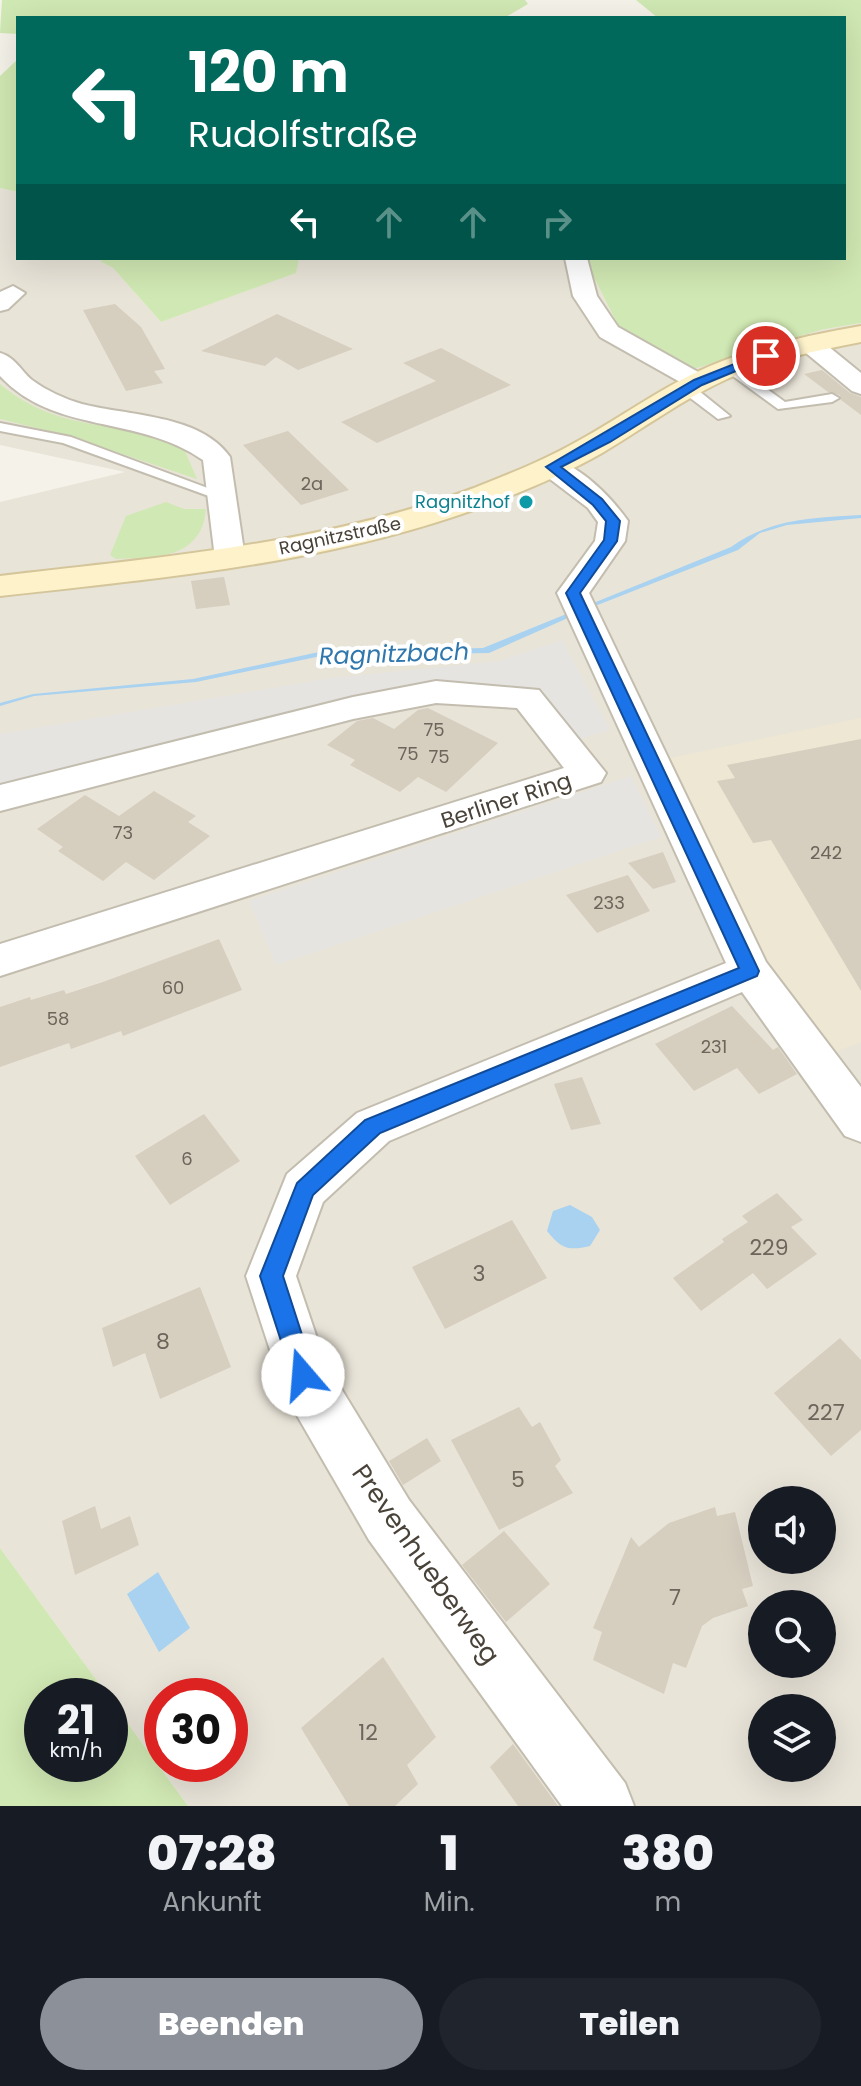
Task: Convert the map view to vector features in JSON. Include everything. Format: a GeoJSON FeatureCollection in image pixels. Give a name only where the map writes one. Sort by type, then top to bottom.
{"type":"FeatureCollection","features":[{"type":"Feature","properties":{"kind":"main road","name":"Ragnitzstraße"},"geometry":{"type":"LineString","coordinates":[[0,586],[230,558],[355,536],[404,522],[552,467],[730,368],[809,343],[861,334]]}},
{"type":"Feature","properties":{"kind":"street"},"geometry":{"type":"LineString","coordinates":[[576,260],[585,296],[609,332],[696,388]]}},
{"type":"Feature","properties":{"kind":"street"},"geometry":{"type":"LineString","coordinates":[[809,343],[861,386]]}},
{"type":"Feature","properties":{"kind":"street"},"geometry":{"type":"LineString","coordinates":[[0,361],[40,399],[60,408],[168,427],[198,441],[216,457],[230,558]]}},
{"type":"Feature","properties":{"kind":"street"},"geometry":{"type":"LineString","coordinates":[[552,467],[598,502],[613,521],[610,541],[578,607],[750,971],[854,1100]]}},
{"type":"Feature","properties":{"kind":"street","name":"Berliner Ring"},"geometry":{"type":"LineString","coordinates":[[0,798],[353,708],[436,692],[527,698],[588,773],[0,960]]}},
{"type":"Feature","properties":{"kind":"street","name":"Prevenhueberweg"},"geometry":{"type":"LineString","coordinates":[[602,1806],[389,1520],[303,1375],[271,1276],[304,1189],[373,1127],[750,971]]}},
{"type":"Feature","properties":{"kind":"lane"},"geometry":{"type":"LineString","coordinates":[[730,368],[783,406],[832,398]]}},
{"type":"Feature","properties":{"kind":"lane"},"geometry":{"type":"LineString","coordinates":[[696,388],[723,416]]}},
{"type":"Feature","properties":{"kind":"lane"},"geometry":{"type":"LineString","coordinates":[[0,427],[66,440],[222,496]]}},
{"type":"Feature","properties":{"kind":"shaded area"},"geometry":{"type":"Polygon","coordinates":[[[0,188],[16,192],[16,260],[103,260],[101,261],[113,268],[161,322],[295,273],[298,260],[585,260],[622,333],[820,330],[861,323],[861,1806],[188,1806],[171,1782],[248,1782],[248,1678],[144,1678],[144,1746],[128,1724],[128,1678],[95,1678],[0,1548],[0,502],[125,472],[0,445],[0,188]]]}},
{"type":"Feature","properties":{"kind":"shaded area"},"geometry":{"type":"Polygon","coordinates":[[[562,640],[610,730],[547,749],[519,711],[436,698],[0,812],[0,734],[331,678],[499,661],[562,640]]]}},
{"type":"Feature","properties":{"kind":"shaded area"},"geometry":{"type":"Polygon","coordinates":[[[861,718],[861,1042],[835,1052],[769,967],[666,759],[861,718]]]}},
{"type":"Feature","properties":{"kind":"shaded area"},"geometry":{"type":"Polygon","coordinates":[[[631,776],[661,837],[276,965],[249,901],[631,776]]]}},
{"type":"Feature","properties":{"kind":"green space"},"geometry":{"type":"Polygon","coordinates":[[[2,0],[525,0],[528,4],[507,16],[16,16],[16,34],[0,33],[2,0]]]}},
{"type":"Feature","properties":{"kind":"green space"},"geometry":{"type":"Polygon","coordinates":[[[636,0],[861,0],[861,323],[820,330],[690,370],[622,333],[585,260],[846,260],[846,16],[656,16],[636,0]]]}},
{"type":"Feature","properties":{"kind":"green space"},"geometry":{"type":"Polygon","coordinates":[[[16,61],[16,192],[0,188],[0,76],[16,61]]]}},
{"type":"Feature","properties":{"kind":"green space"},"geometry":{"type":"Polygon","coordinates":[[[299,260],[296,273],[161,322],[113,268],[100,261],[299,260]]]}},
{"type":"Feature","properties":{"kind":"green space"},"geometry":{"type":"Polygon","coordinates":[[[0,384],[22,400],[65,418],[181,442],[197,479],[65,435],[0,419],[0,384]]]}},
{"type":"Feature","properties":{"kind":"green space"},"geometry":{"type":"Polygon","coordinates":[[[166,502],[184,509],[206,509],[202,526],[186,547],[146,558],[116,559],[110,555],[126,516],[166,502]]]}},
{"type":"Feature","properties":{"kind":"green space"},"geometry":{"type":"Polygon","coordinates":[[[0,1548],[95,1678],[24,1678],[24,1782],[128,1782],[128,1724],[144,1746],[144,1782],[171,1782],[188,1806],[0,1806],[0,1548]]]}},
{"type":"Feature","properties":{"kind":"water","name":"Ragnitzbach"},"geometry":{"type":"Polygon","coordinates":[[[861,515],[861,518],[787,525],[760,533],[738,550],[595,606],[489,653],[321,656],[196,682],[34,696],[0,706],[0,703],[33,694],[193,679],[319,652],[483,648],[731,547],[761,530],[793,521],[861,515]]]}},
{"type":"Feature","properties":{"kind":"water"},"geometry":{"type":"Polygon","coordinates":[[[570,1205],[592,1217],[600,1230],[590,1246],[566,1247],[547,1231],[553,1211],[570,1205]]]}},
{"type":"Feature","properties":{"kind":"water"},"geometry":{"type":"Polygon","coordinates":[[[158,1572],[190,1628],[159,1652],[127,1594],[158,1572]]]}},
{"type":"Feature","properties":{"kind":"building"},"geometry":{"type":"Polygon","coordinates":[[[115,304],[141,327],[165,369],[154,371],[163,383],[126,391],[83,310],[115,304]]]}},
{"type":"Feature","properties":{"kind":"building"},"geometry":{"type":"Polygon","coordinates":[[[277,314],[353,349],[298,370],[276,357],[265,366],[201,351],[277,314]]]}},
{"type":"Feature","properties":{"kind":"building"},"geometry":{"type":"Polygon","coordinates":[[[441,348],[511,385],[377,443],[341,422],[436,381],[403,363],[441,348]]]}},
{"type":"Feature","properties":{"kind":"building"},"geometry":{"type":"Polygon","coordinates":[[[822,370],[850,393],[861,397],[861,415],[841,400],[840,395],[828,392],[804,374],[822,370]]]}},
{"type":"Feature","properties":{"kind":"building"},"geometry":{"type":"Polygon","coordinates":[[[288,431],[349,490],[301,505],[243,445],[288,431]]]}},
{"type":"Feature","properties":{"kind":"building"},"geometry":{"type":"Polygon","coordinates":[[[224,577],[230,605],[196,609],[191,581],[224,577]]]}},
{"type":"Feature","properties":{"kind":"building"},"geometry":{"type":"Polygon","coordinates":[[[428,708],[498,743],[446,792],[418,777],[400,792],[350,765],[355,760],[327,745],[357,721],[373,718],[394,729],[418,710],[428,708]]]}},
{"type":"Feature","properties":{"kind":"building"},"geometry":{"type":"Polygon","coordinates":[[[861,739],[861,991],[771,840],[753,843],[717,781],[735,778],[727,765],[861,739]]]}},
{"type":"Feature","properties":{"kind":"building"},"geometry":{"type":"Polygon","coordinates":[[[154,791],[196,816],[188,822],[210,836],[154,880],[126,862],[103,881],[58,851],[63,847],[37,829],[85,795],[119,816],[154,791]]]}},
{"type":"Feature","properties":{"kind":"building"},"geometry":{"type":"Polygon","coordinates":[[[663,852],[676,882],[653,889],[628,863],[663,852]]]}},
{"type":"Feature","properties":{"kind":"building"},"geometry":{"type":"Polygon","coordinates":[[[628,875],[650,911],[597,933],[566,895],[628,875]]]}},
{"type":"Feature","properties":{"kind":"building"},"geometry":{"type":"Polygon","coordinates":[[[219,939],[242,990],[123,1036],[121,1031],[71,1049],[69,1043],[0,1067],[0,1007],[64,990],[66,994],[219,939]]]}},
{"type":"Feature","properties":{"kind":"building"},"geometry":{"type":"Polygon","coordinates":[[[732,1006],[773,1050],[778,1047],[797,1074],[759,1094],[737,1068],[694,1091],[655,1044],[732,1006]]]}},
{"type":"Feature","properties":{"kind":"building"},"geometry":{"type":"Polygon","coordinates":[[[582,1077],[601,1124],[571,1130],[554,1084],[582,1077]]]}},
{"type":"Feature","properties":{"kind":"building"},"geometry":{"type":"Polygon","coordinates":[[[204,1114],[240,1161],[170,1205],[135,1156],[204,1114]]]}},
{"type":"Feature","properties":{"kind":"building"},"geometry":{"type":"Polygon","coordinates":[[[777,1193],[803,1220],[791,1227],[817,1254],[767,1289],[753,1273],[701,1311],[673,1278],[724,1242],[722,1239],[748,1222],[742,1216],[777,1193]]]}},
{"type":"Feature","properties":{"kind":"building"},"geometry":{"type":"Polygon","coordinates":[[[512,1220],[547,1278],[445,1329],[412,1267],[512,1220]]]}},
{"type":"Feature","properties":{"kind":"building"},"geometry":{"type":"Polygon","coordinates":[[[200,1287],[231,1367],[160,1399],[145,1353],[113,1367],[102,1328],[200,1287]]]}},
{"type":"Feature","properties":{"kind":"building"},"geometry":{"type":"Polygon","coordinates":[[[840,1338],[861,1360],[861,1430],[831,1456],[774,1393],[840,1338]]]}},
{"type":"Feature","properties":{"kind":"building"},"geometry":{"type":"Polygon","coordinates":[[[519,1407],[532,1427],[540,1422],[561,1460],[555,1466],[573,1493],[499,1530],[451,1440],[519,1407]]]}},
{"type":"Feature","properties":{"kind":"building"},"geometry":{"type":"Polygon","coordinates":[[[427,1438],[441,1461],[403,1485],[389,1461],[427,1438]]]}},
{"type":"Feature","properties":{"kind":"building"},"geometry":{"type":"Polygon","coordinates":[[[95,1506],[101,1529],[130,1516],[139,1545],[75,1575],[62,1521],[95,1506]]]}},
{"type":"Feature","properties":{"kind":"building"},"geometry":{"type":"Polygon","coordinates":[[[715,1507],[717,1516],[735,1512],[753,1586],[742,1589],[748,1606],[713,1618],[702,1626],[686,1668],[673,1663],[664,1694],[593,1660],[602,1632],[593,1628],[631,1537],[639,1547],[669,1523],[715,1507]]]}},
{"type":"Feature","properties":{"kind":"building"},"geometry":{"type":"Polygon","coordinates":[[[504,1531],[550,1584],[506,1622],[462,1565],[504,1531]]]}},
{"type":"Feature","properties":{"kind":"building"},"geometry":{"type":"Polygon","coordinates":[[[383,1657],[436,1737],[407,1765],[418,1784],[395,1806],[349,1806],[301,1728],[383,1657]]]}},
{"type":"Feature","properties":{"kind":"building"},"geometry":{"type":"Polygon","coordinates":[[[513,1744],[558,1806],[518,1806],[490,1767],[513,1744]]]}},
{"type":"Feature","properties":{"kind":"place","name":"Ragnitzhof"},"geometry":{"type":"Point","coordinates":[526,502]}},
{"type":"Feature","properties":{"kind":"route"},"geometry":{"type":"LineString","coordinates":[[303,1375],[271,1276],[304,1189],[373,1127],[750,971],[638,739],[573,593],[610,541],[613,521],[598,502],[552,467],[606,439],[698,382],[766,356]]}}]}
